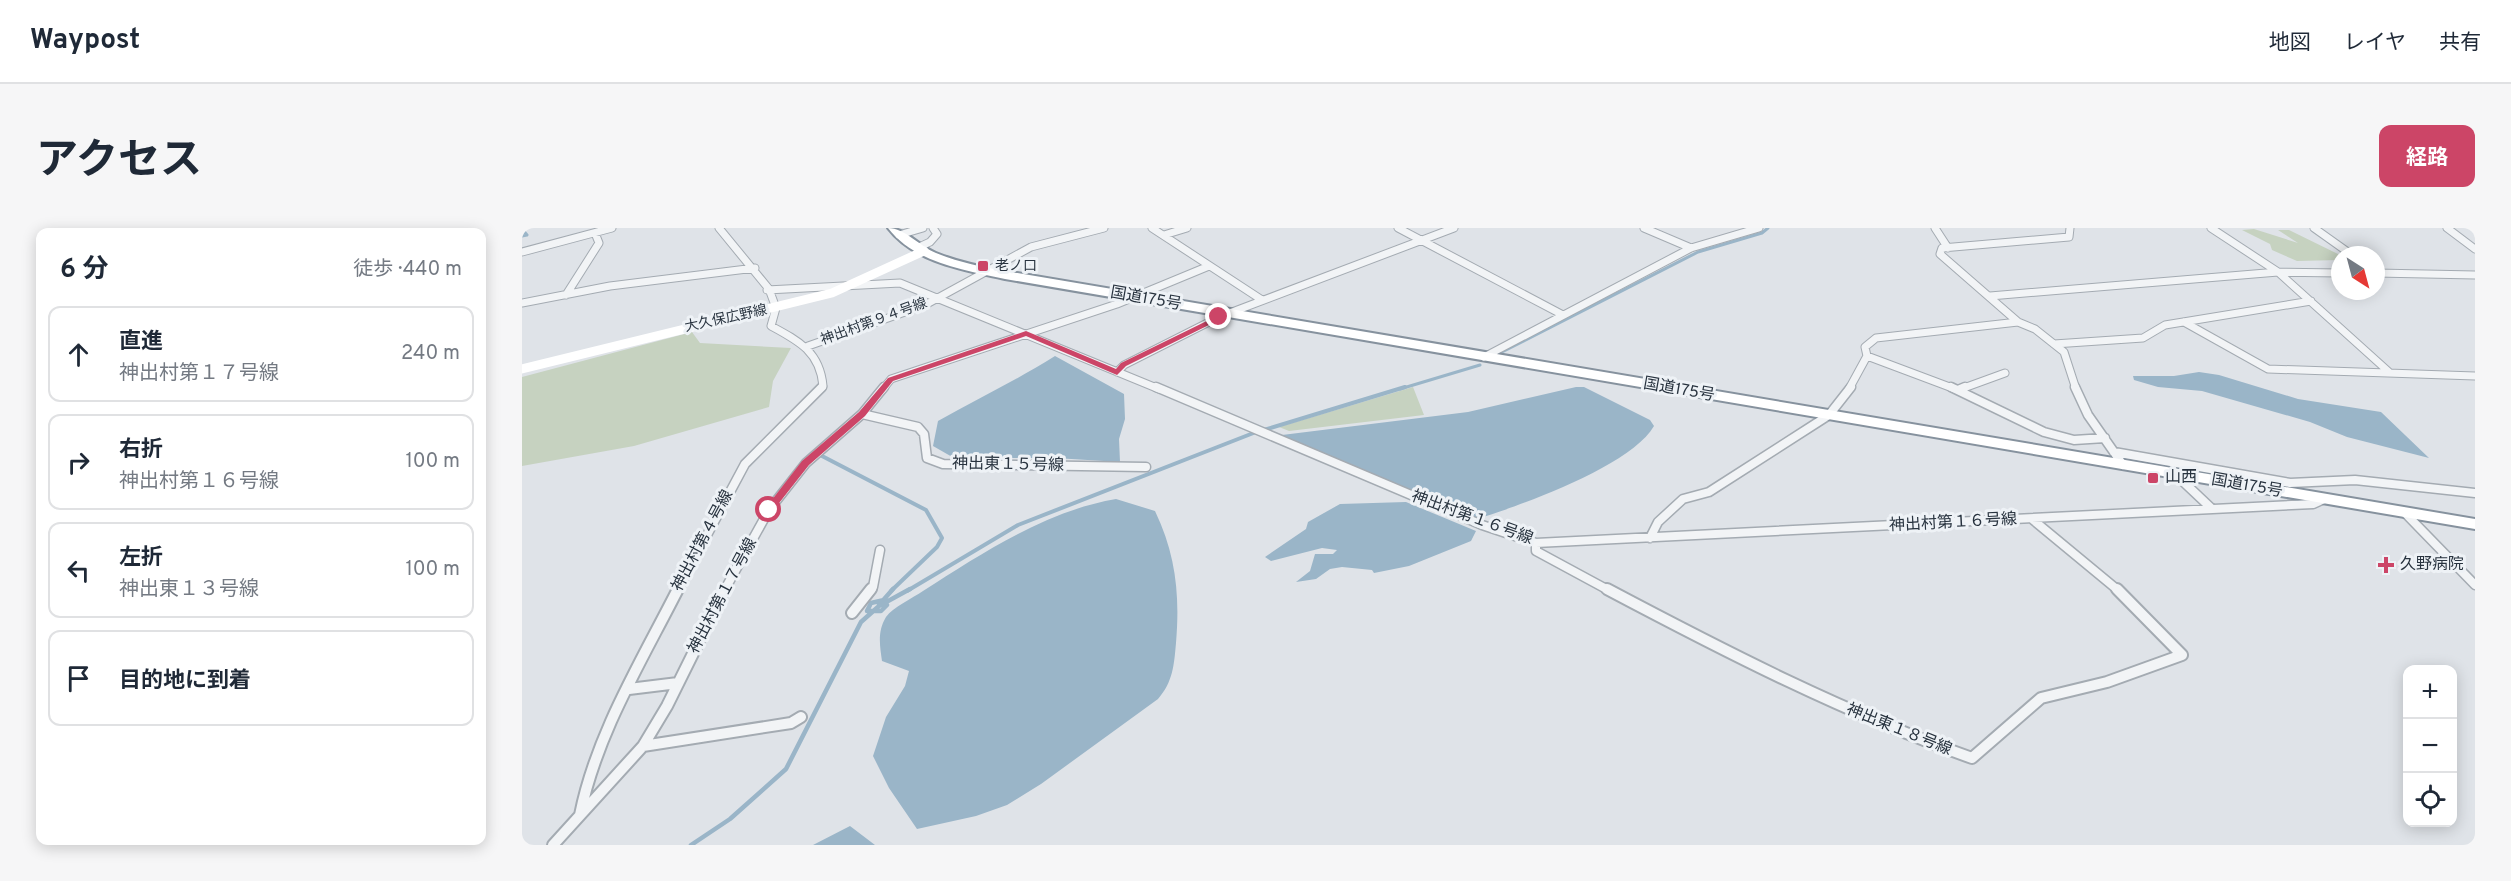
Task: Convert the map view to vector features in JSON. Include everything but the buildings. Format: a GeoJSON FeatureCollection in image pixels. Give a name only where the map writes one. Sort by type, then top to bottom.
{"type":"FeatureCollection","features":[{"type":"Feature","properties":{"kind":"highway","name":"国道175号"},"geometry":{"type":"LineString","coordinates":[[896,231],[921,250],[987,271],[2475,524]]}},
{"type":"Feature","properties":{"kind":"street"},"geometry":{"type":"LineString","coordinates":[[522,252],[612,228]]}},
{"type":"Feature","properties":{"kind":"street"},"geometry":{"type":"LineString","coordinates":[[719,228],[755,268],[767,290],[776,308],[771,326],[808,346]]}},
{"type":"Feature","properties":{"kind":"street"},"geometry":{"type":"LineString","coordinates":[[896,231],[923,228]]}},
{"type":"Feature","properties":{"kind":"street"},"geometry":{"type":"LineString","coordinates":[[921,250],[937,234],[933,228]]}},
{"type":"Feature","properties":{"kind":"street","name":"神出村第９４号線"},"geometry":{"type":"LineString","coordinates":[[808,346],[847,334],[941,297],[1031,248],[1104,228]]}},
{"type":"Feature","properties":{"kind":"street"},"geometry":{"type":"LineString","coordinates":[[1152,228],[1262,300]]}},
{"type":"Feature","properties":{"kind":"street"},"geometry":{"type":"LineString","coordinates":[[1164,236],[1187,228]]}},
{"type":"Feature","properties":{"kind":"street"},"geometry":{"type":"LineString","coordinates":[[1398,228],[1563,315]]}},
{"type":"Feature","properties":{"kind":"street"},"geometry":{"type":"LineString","coordinates":[[1117,372],[1124,365],[1230,313],[1454,228]]}},
{"type":"Feature","properties":{"kind":"street"},"geometry":{"type":"LineString","coordinates":[[1644,228],[1691,249]]}},
{"type":"Feature","properties":{"kind":"street"},"geometry":{"type":"LineString","coordinates":[[1484,357],[1691,249],[1759,228]]}},
{"type":"Feature","properties":{"kind":"street"},"geometry":{"type":"LineString","coordinates":[[1935,228],[1948,248]]}},
{"type":"Feature","properties":{"kind":"street"},"geometry":{"type":"LineString","coordinates":[[2070,228],[2069,237],[1942,248],[1940,254],[2019,322],[2036,329],[2064,352],[2071,378],[2088,415],[2123,465]]}},
{"type":"Feature","properties":{"kind":"street"},"geometry":{"type":"LineString","coordinates":[[2211,228],[2278,272],[2389,372]]}},
{"type":"Feature","properties":{"kind":"street"},"geometry":{"type":"LineString","coordinates":[[2314,228],[2339,246]]}},
{"type":"Feature","properties":{"kind":"street"},"geometry":{"type":"LineString","coordinates":[[2447,228],[2475,249]]}},
{"type":"Feature","properties":{"kind":"street"},"geometry":{"type":"LineString","coordinates":[[566,295],[599,243],[595,233]]}},
{"type":"Feature","properties":{"kind":"street","name":"大久保広野線"},"geometry":{"type":"LineString","coordinates":[[522,369],[689,327],[776,308],[852,285],[921,250]]}},
{"type":"Feature","properties":{"kind":"street","name":"神出村第１７号線"},"geometry":{"type":"LineString","coordinates":[[553,845],[643,746],[678,683],[705,626],[769,510],[806,463],[862,414],[891,379],[1130,297],[1209,266]]}},
{"type":"Feature","properties":{"kind":"street"},"geometry":{"type":"LineString","coordinates":[[522,303],[610,286],[755,268]]}},
{"type":"Feature","properties":{"kind":"street"},"geometry":{"type":"LineString","coordinates":[[1990,296],[2278,272],[2331,273]]}},
{"type":"Feature","properties":{"kind":"street"},"geometry":{"type":"LineString","coordinates":[[2385,273],[2475,275]]}},
{"type":"Feature","properties":{"kind":"street","name":"神出村第１６号線"},"geometry":{"type":"LineString","coordinates":[[767,290],[900,283],[941,297],[1482,525],[1536,543],[2313,504],[2324,499]]}},
{"type":"Feature","properties":{"kind":"street"},"geometry":{"type":"LineString","coordinates":[[2054,344],[2143,338],[2165,326],[2311,301]]}},
{"type":"Feature","properties":{"kind":"street"},"geometry":{"type":"LineString","coordinates":[[1650,538],[1658,522],[1683,499],[1709,492],[1829,415],[1851,387],[1868,356],[1865,347],[1876,338],[2019,322]]}},
{"type":"Feature","properties":{"kind":"street"},"geometry":{"type":"LineString","coordinates":[[2184,322],[2268,369],[2475,376]]}},
{"type":"Feature","properties":{"kind":"street","name":"神出村第４号線"},"geometry":{"type":"LineString","coordinates":[[579,817],[585,790],[609,725],[720,507],[746,464],[824,386],[815,352],[808,346]]}},
{"type":"Feature","properties":{"kind":"street"},"geometry":{"type":"LineString","coordinates":[[1868,356],[1958,390],[2044,432],[2074,440],[2105,438]]}},
{"type":"Feature","properties":{"kind":"street"},"geometry":{"type":"LineString","coordinates":[[1958,390],[2005,373]]}},
{"type":"Feature","properties":{"kind":"street","name":"神出東１５号線"},"geometry":{"type":"LineString","coordinates":[[862,414],[918,427],[924,434],[927,458],[943,464],[1146,467]]}},
{"type":"Feature","properties":{"kind":"street"},"geometry":{"type":"LineString","coordinates":[[2114,452],[2290,483],[2355,480],[2475,493]]}},
{"type":"Feature","properties":{"kind":"street"},"geometry":{"type":"LineString","coordinates":[[2174,473],[2211,508]]}},
{"type":"Feature","properties":{"kind":"street"},"geometry":{"type":"LineString","coordinates":[[2404,512],[2475,585]]}},
{"type":"Feature","properties":{"kind":"street","name":"神出東１８号線"},"geometry":{"type":"LineString","coordinates":[[1536,543],[1536,551],[1546,558],[1814,696],[1910,738],[1972,758],[2041,698],[2107,682],[2182,655],[2132,607],[2111,582],[2082,563],[2032,519]]}},
{"type":"Feature","properties":{"kind":"street"},"geometry":{"type":"LineString","coordinates":[[852,613],[873,587],[880,550]]}},
{"type":"Feature","properties":{"kind":"street"},"geometry":{"type":"LineString","coordinates":[[629,688],[678,683]]}},
{"type":"Feature","properties":{"kind":"street"},"geometry":{"type":"LineString","coordinates":[[643,746],[791,723],[801,717]]}},
{"type":"Feature","properties":{"kind":"green space"},"geometry":{"type":"Polygon","coordinates":[[[2254,229],[2298,243],[2278,230],[2289,230],[2331,251],[2331,260],[2297,261],[2272,250],[2270,244],[2242,230],[2254,229]]]}},
{"type":"Feature","properties":{"kind":"green space"},"geometry":{"type":"Polygon","coordinates":[[[692,332],[700,343],[791,348],[773,381],[769,407],[634,446],[522,466],[522,377],[692,332]]]}},
{"type":"Feature","properties":{"kind":"green space"},"geometry":{"type":"Polygon","coordinates":[[[1413,387],[1424,415],[1289,431],[1279,427],[1413,387]]]}},
{"type":"Feature","properties":{"kind":"water"},"geometry":{"type":"Polygon","coordinates":[[[1055,356],[1124,394],[1125,419],[1119,439],[1120,462],[1055,458],[954,458],[933,446],[938,421],[1055,356]]]}},
{"type":"Feature","properties":{"kind":"water"},"geometry":{"type":"Polygon","coordinates":[[[2199,372],[2219,375],[2298,399],[2381,412],[2429,458],[2347,437],[2310,422],[2202,391],[2158,387],[2134,380],[2133,376],[2174,376],[2199,372]]]}},
{"type":"Feature","properties":{"kind":"water"},"geometry":{"type":"Polygon","coordinates":[[[1584,387],[1650,420],[1654,426],[1642,441],[1600,469],[1547,494],[1477,519],[1282,435],[1468,412],[1584,387]]]}},
{"type":"Feature","properties":{"kind":"water"},"geometry":{"type":"Polygon","coordinates":[[[1116,499],[1155,511],[1172,559],[1177,592],[1176,643],[1172,673],[1163,693],[1158,699],[1041,784],[1007,805],[976,816],[917,829],[889,788],[873,756],[886,717],[905,686],[909,671],[882,661],[880,634],[886,617],[903,603],[1015,535],[1065,513],[1116,499]]]}},
{"type":"Feature","properties":{"kind":"water"},"geometry":{"type":"Polygon","coordinates":[[[1406,502],[1476,531],[1471,541],[1409,566],[1374,573],[1372,570],[1342,567],[1330,569],[1316,579],[1296,582],[1310,571],[1315,554],[1333,554],[1337,550],[1322,548],[1271,561],[1265,557],[1306,529],[1308,522],[1340,504],[1406,502]]]}},
{"type":"Feature","properties":{"kind":"water"},"geometry":{"type":"Polygon","coordinates":[[[850,826],[875,845],[813,845],[850,826]]]}},
{"type":"Feature","properties":{"kind":"waterway"},"geometry":{"type":"LineString","coordinates":[[1496,355],[1698,252],[1762,233],[1768,228]]}},
{"type":"Feature","properties":{"kind":"waterway"},"geometry":{"type":"LineString","coordinates":[[522,229],[527,235],[522,236]]}},
{"type":"Feature","properties":{"kind":"waterway"},"geometry":{"type":"LineString","coordinates":[[1400,389],[1480,365]]}},
{"type":"Feature","properties":{"kind":"waterway"},"geometry":{"type":"LineString","coordinates":[[1264,430],[1405,387]]}},
{"type":"Feature","properties":{"kind":"waterway"},"geometry":{"type":"LineString","coordinates":[[907,591],[1018,525],[1256,432]]}},
{"type":"Feature","properties":{"kind":"waterway"},"geometry":{"type":"LineString","coordinates":[[822,456],[926,510],[942,538],[937,547],[893,590]]}},
{"type":"Feature","properties":{"kind":"waterway"},"geometry":{"type":"LineString","coordinates":[[885,602],[910,589]]}},
{"type":"Feature","properties":{"kind":"waterway"},"geometry":{"type":"LineString","coordinates":[[883,600],[893,590]]}},
{"type":"Feature","properties":{"kind":"waterway"},"geometry":{"type":"LineString","coordinates":[[873,611],[867,611],[871,603],[883,600]]}},
{"type":"Feature","properties":{"kind":"waterway"},"geometry":{"type":"LineString","coordinates":[[879,605],[883,600]]}},
{"type":"Feature","properties":{"kind":"waterway"},"geometry":{"type":"LineString","coordinates":[[873,611],[881,611],[887,605],[885,602]]}},
{"type":"Feature","properties":{"kind":"waterway"},"geometry":{"type":"LineString","coordinates":[[873,611],[885,602]]}},
{"type":"Feature","properties":{"kind":"waterway"},"geometry":{"type":"LineString","coordinates":[[691,845],[730,819],[786,769],[861,622],[873,611]]}},
{"type":"Feature","properties":{"kind":"place","name":"老ノ口"},"geometry":{"type":"Point","coordinates":[983,266]}},
{"type":"Feature","properties":{"kind":"place","name":"山西"},"geometry":{"type":"Point","coordinates":[2153,478]}},
{"type":"Feature","properties":{"kind":"place","name":"久野病院"},"geometry":{"type":"Point","coordinates":[2386,565]}},
{"type":"Feature","properties":{"kind":"route"},"geometry":{"type":"LineString","coordinates":[[769,510],[806,463],[862,414],[891,379],[1026,333],[1117,372],[1124,365],[1219,317]]}}]}
